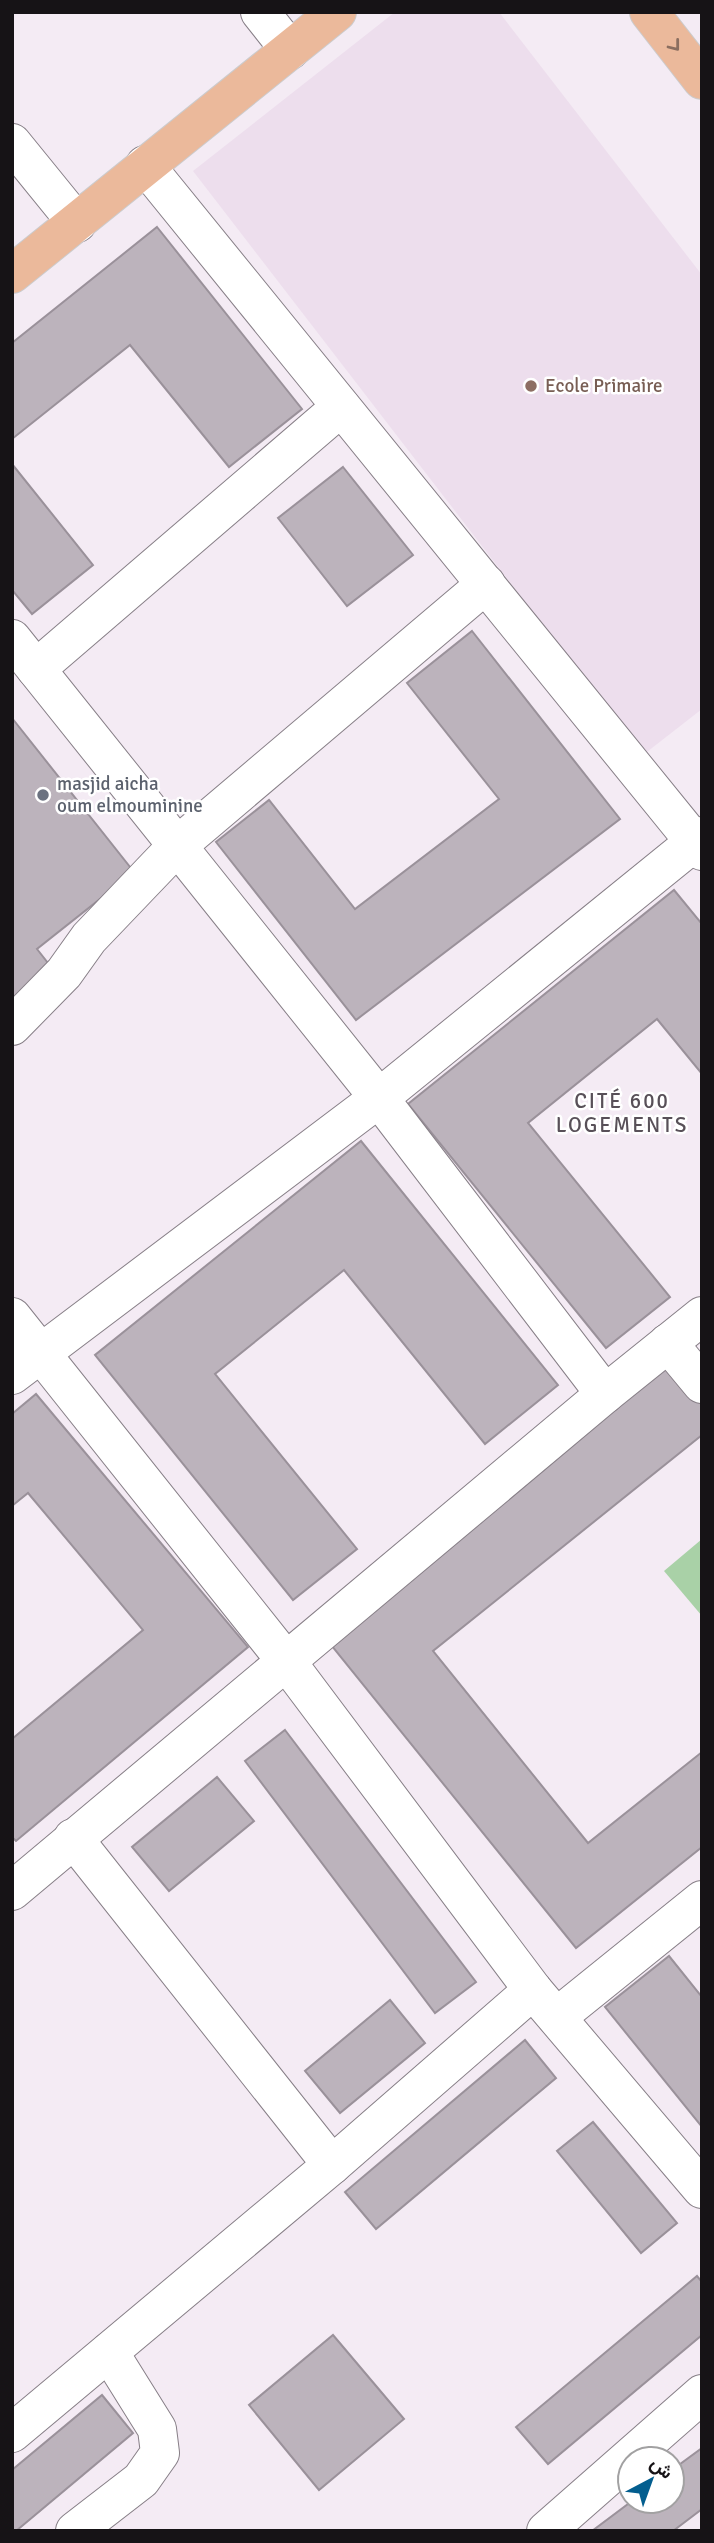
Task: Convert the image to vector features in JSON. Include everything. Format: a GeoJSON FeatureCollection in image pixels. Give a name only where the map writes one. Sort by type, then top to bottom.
{"type":"FeatureCollection","features":[{"type":"Feature","properties":{"kind":"main road"},"geometry":{"type":"LineString","coordinates":[[12,274],[337,12]]}},
{"type":"Feature","properties":{"kind":"main road"},"geometry":{"type":"LineString","coordinates":[[649,12],[702,80]]}},
{"type":"Feature","properties":{"kind":"street"},"geometry":{"type":"LineString","coordinates":[[261,12],[290,50]]}},
{"type":"Feature","properties":{"kind":"street"},"geometry":{"type":"LineString","coordinates":[[12,143],[77,223]]}},
{"type":"Feature","properties":{"kind":"street"},"geometry":{"type":"LineString","coordinates":[[27,1364],[379,1098],[699,843],[145,165]]}},
{"type":"Feature","properties":{"kind":"street"},"geometry":{"type":"LineString","coordinates":[[341,407],[19,648],[379,1098],[605,1394]]}},
{"type":"Feature","properties":{"kind":"street"},"geometry":{"type":"LineString","coordinates":[[12,1026],[64,973],[89,938],[177,846],[486,584]]}},
{"type":"Feature","properties":{"kind":"street"},"geometry":{"type":"LineString","coordinates":[[14,1886],[702,1316]]}},
{"type":"Feature","properties":{"kind":"street"},"geometry":{"type":"LineString","coordinates":[[12,1317],[27,1364],[286,1661],[545,2003],[702,2189]]}},
{"type":"Feature","properties":{"kind":"street"},"geometry":{"type":"LineString","coordinates":[[668,1343],[702,1384]]}},
{"type":"Feature","properties":{"kind":"street"},"geometry":{"type":"LineString","coordinates":[[73,1838],[332,2165]]}},
{"type":"Feature","properties":{"kind":"street"},"geometry":{"type":"LineString","coordinates":[[12,2433],[332,2165],[545,2003],[702,1900]]}},
{"type":"Feature","properties":{"kind":"street"},"geometry":{"type":"LineString","coordinates":[[75,2531],[141,2480],[160,2453],[157,2429],[109,2352]]}},
{"type":"Feature","properties":{"kind":"street"},"geometry":{"type":"LineString","coordinates":[[546,2531],[702,2394]]}},
{"type":"Feature","properties":{"kind":"shaded area","name":"Ecole Primaire"},"geometry":{"type":"Polygon","coordinates":[[[395,12],[499,12],[702,275],[702,709],[643,755],[193,171],[395,12]]]}},
{"type":"Feature","properties":{"kind":"green space"},"geometry":{"type":"Polygon","coordinates":[[[702,1539],[702,1616],[664,1571],[702,1539]]]}},
{"type":"Feature","properties":{"kind":"building"},"geometry":{"type":"Polygon","coordinates":[[[157,227],[302,409],[229,467],[130,345],[12,439],[12,343],[157,227]]]}},
{"type":"Feature","properties":{"kind":"building"},"geometry":{"type":"Polygon","coordinates":[[[12,464],[93,565],[32,614],[12,590],[12,464]]]}},
{"type":"Feature","properties":{"kind":"building"},"geometry":{"type":"Polygon","coordinates":[[[343,467],[413,555],[347,606],[278,518],[343,467]]]}},
{"type":"Feature","properties":{"kind":"building"},"geometry":{"type":"Polygon","coordinates":[[[472,631],[620,819],[356,1020],[216,842],[269,800],[355,909],[499,799],[407,683],[472,631]]]}},
{"type":"Feature","properties":{"kind":"building","name":"masjid aicha oum elmouminine"},"geometry":{"type":"Polygon","coordinates":[[[12,718],[134,872],[37,949],[55,972],[12,1006],[12,718]]]}},
{"type":"Feature","properties":{"kind":"building"},"geometry":{"type":"Polygon","coordinates":[[[674,890],[702,924],[702,1074],[657,1019],[528,1123],[670,1297],[606,1348],[408,1104],[674,890]]]}},
{"type":"Feature","properties":{"kind":"building"},"geometry":{"type":"Polygon","coordinates":[[[361,1141],[558,1385],[485,1444],[344,1270],[215,1374],[357,1549],[293,1600],[95,1355],[361,1141]]]}},
{"type":"Feature","properties":{"kind":"building"},"geometry":{"type":"Polygon","coordinates":[[[671,1363],[702,1400],[702,1435],[433,1651],[588,1843],[702,1752],[702,1847],[576,1948],[327,1640],[671,1363]]]}},
{"type":"Feature","properties":{"kind":"building"},"geometry":{"type":"Polygon","coordinates":[[[36,1394],[248,1647],[16,1841],[12,1837],[12,1739],[143,1630],[28,1493],[12,1506],[12,1414],[36,1394]]]}},
{"type":"Feature","properties":{"kind":"building"},"geometry":{"type":"Polygon","coordinates":[[[285,1730],[476,1982],[435,2013],[245,1761],[285,1730]]]}},
{"type":"Feature","properties":{"kind":"building"},"geometry":{"type":"Polygon","coordinates":[[[217,1777],[254,1821],[169,1891],[132,1847],[217,1777]]]}},
{"type":"Feature","properties":{"kind":"building"},"geometry":{"type":"Polygon","coordinates":[[[669,1956],[702,1997],[702,2127],[605,2007],[669,1956]]]}},
{"type":"Feature","properties":{"kind":"building"},"geometry":{"type":"Polygon","coordinates":[[[390,2000],[425,2043],[340,2113],[305,2071],[390,2000]]]}},
{"type":"Feature","properties":{"kind":"building"},"geometry":{"type":"Polygon","coordinates":[[[525,2040],[556,2078],[376,2229],[345,2192],[525,2040]]]}},
{"type":"Feature","properties":{"kind":"building"},"geometry":{"type":"Polygon","coordinates":[[[593,2122],[677,2223],[641,2253],[557,2151],[593,2122]]]}},
{"type":"Feature","properties":{"kind":"building"},"geometry":{"type":"Polygon","coordinates":[[[697,2276],[702,2282],[702,2335],[548,2464],[516,2427],[697,2276]]]}},
{"type":"Feature","properties":{"kind":"building"},"geometry":{"type":"Polygon","coordinates":[[[333,2335],[404,2419],[319,2490],[249,2405],[333,2335]]]}},
{"type":"Feature","properties":{"kind":"building"},"geometry":{"type":"Polygon","coordinates":[[[102,2395],[133,2433],[16,2531],[12,2531],[12,2470],[102,2395]]]}},
{"type":"Feature","properties":{"kind":"building"},"geometry":{"type":"Polygon","coordinates":[[[702,2448],[702,2509],[673,2531],[592,2531],[616,2513],[686,2515],[686,2460],[702,2448]]]}},
{"type":"Feature","properties":{"kind":"place","name":"Ecole Primaire"},"geometry":{"type":"Point","coordinates":[531,386]}},
{"type":"Feature","properties":{"kind":"place","name":"masjid aicha oum elmouminine"},"geometry":{"type":"Point","coordinates":[43,795]}},
{"type":"Feature","properties":{"kind":"district","name":"CITÉ 600 LOGEMENTS"},"geometry":{"type":"Point","coordinates":[622,1113]}}]}
